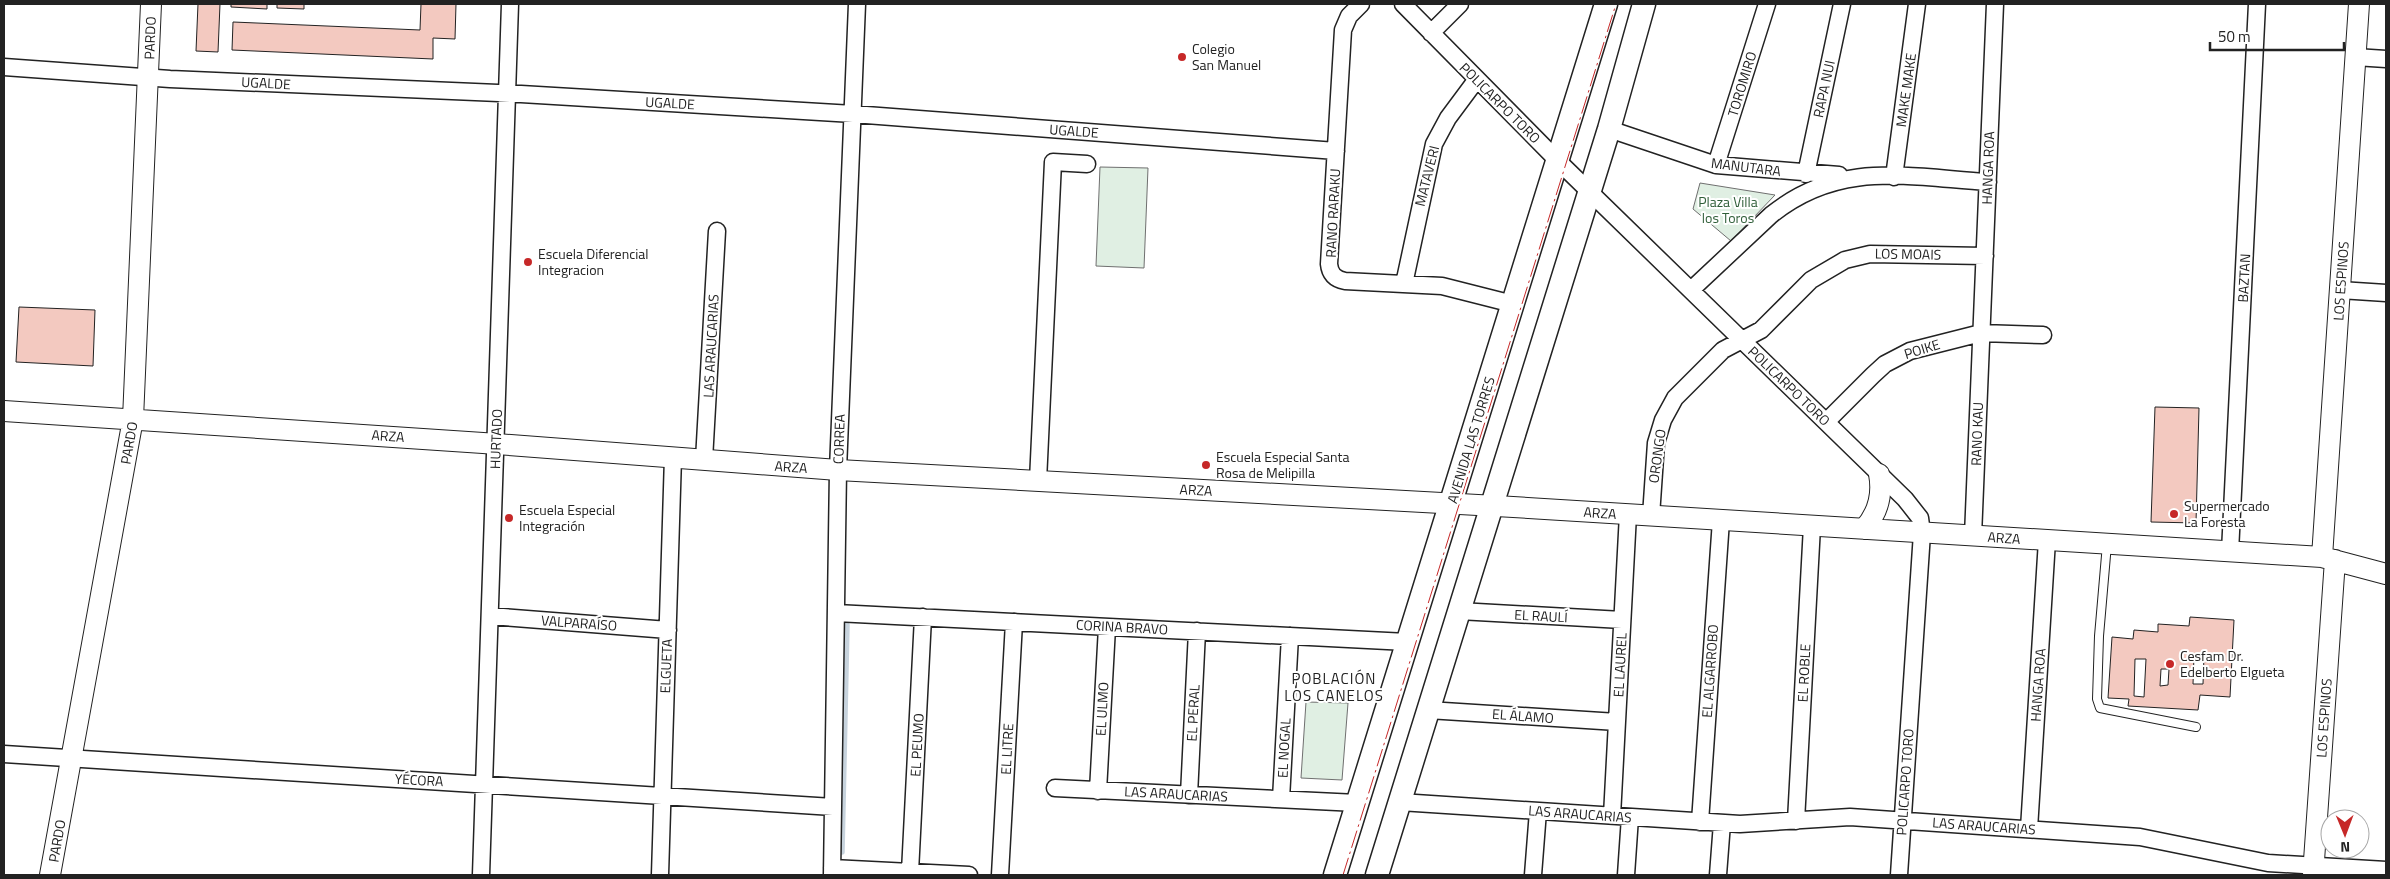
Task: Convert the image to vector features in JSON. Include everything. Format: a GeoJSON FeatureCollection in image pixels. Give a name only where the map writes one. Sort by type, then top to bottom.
{"type":"FeatureCollection","features":[{"type":"Feature","properties":{"kind":"main road","name":"AVENIDA LAS TORRES"},"geometry":{"type":"LineString","coordinates":[[1335,875],[1606,4]]}},
{"type":"Feature","properties":{"kind":"main road"},"geometry":{"type":"LineString","coordinates":[[1377,875],[1590,192],[1644,4]]}},
{"type":"Feature","properties":{"kind":"street","name":"PARDO"},"geometry":{"type":"LineString","coordinates":[[50,875],[133,419],[151,4]]}},
{"type":"Feature","properties":{"kind":"street","name":"HURTADO"},"geometry":{"type":"LineString","coordinates":[[481,875],[510,4]]}},
{"type":"Feature","properties":{"kind":"street","name":"CORREA"},"geometry":{"type":"LineString","coordinates":[[832,871],[838,470],[857,4]]}},
{"type":"Feature","properties":{"kind":"street","name":"RANO RARAKU"},"geometry":{"type":"LineString","coordinates":[[1361,4],[1349,16],[1343,30],[1329,264],[1331,272],[1339,280],[1452,287],[1512,304]]}},
{"type":"Feature","properties":{"kind":"street","name":"POLICARPO TORO"},"geometry":{"type":"LineString","coordinates":[[1403,4],[1557,160],[1879,474],[1920,518],[1922,533],[1899,875]]}},
{"type":"Feature","properties":{"kind":"street"},"geometry":{"type":"LineString","coordinates":[[1431,33],[1460,4]]}},
{"type":"Feature","properties":{"kind":"street","name":"TOROMIRO"},"geometry":{"type":"LineString","coordinates":[[1716,165],[1767,4]]}},
{"type":"Feature","properties":{"kind":"street","name":"RAPA NUI"},"geometry":{"type":"LineString","coordinates":[[1806,174],[1842,4]]}},
{"type":"Feature","properties":{"kind":"street","name":"MAKE MAKE"},"geometry":{"type":"LineString","coordinates":[[1894,177],[1917,4]]}},
{"type":"Feature","properties":{"kind":"street","name":"HANGA ROA"},"geometry":{"type":"LineString","coordinates":[[1982,333],[1995,4]]}},
{"type":"Feature","properties":{"kind":"street","name":"BAZTAN"},"geometry":{"type":"LineString","coordinates":[[2230,552],[2257,4]]}},
{"type":"Feature","properties":{"kind":"street","name":"LOS ESPINOS"},"geometry":{"type":"LineString","coordinates":[[2313,871],[2340,290],[2359,4]]}},
{"type":"Feature","properties":{"kind":"street"},"geometry":{"type":"LineString","coordinates":[[2356,57],[2386,59]]}},
{"type":"Feature","properties":{"kind":"street","name":"UGALDE"},"geometry":{"type":"LineString","coordinates":[[4,67],[148,78],[507,94],[853,114],[1336,151]]}},
{"type":"Feature","properties":{"kind":"street","name":"MATAVERI"},"geometry":{"type":"LineString","coordinates":[[1404,284],[1434,144],[1448,118],[1477,79]]}},
{"type":"Feature","properties":{"kind":"street","name":"MANUTARA"},"geometry":{"type":"LineString","coordinates":[[1609,129],[1716,165],[1806,174],[1988,182]]}},
{"type":"Feature","properties":{"kind":"street"},"geometry":{"type":"LineString","coordinates":[[1038,481],[1053,162],[1086,164]]}},
{"type":"Feature","properties":{"kind":"street","name":"MANUTARA"},"geometry":{"type":"LineString","coordinates":[[1691,290],[1785,204],[1816,187],[1859,176]]}},
{"type":"Feature","properties":{"kind":"street","name":"LAS ARAUCARIAS"},"geometry":{"type":"LineString","coordinates":[[704,460],[717,232]]}},
{"type":"Feature","properties":{"kind":"street","name":"LOS MOAIS"},"geometry":{"type":"LineString","coordinates":[[1742,340],[1762,330],[1799,291],[1822,272],[1845,260],[1883,252],[1985,256]]}},
{"type":"Feature","properties":{"kind":"street"},"geometry":{"type":"LineString","coordinates":[[2340,290],[2386,293]]}},
{"type":"Feature","properties":{"kind":"street","name":"POIKE"},"geometry":{"type":"LineString","coordinates":[[1826,422],[1873,375],[1899,356],[1921,347],[1982,333],[2043,335]]}},
{"type":"Feature","properties":{"kind":"street","name":"RANO KAU"},"geometry":{"type":"LineString","coordinates":[[1973,536],[1982,333]]}},
{"type":"Feature","properties":{"kind":"street","name":"ORONGO"},"geometry":{"type":"LineString","coordinates":[[1651,516],[1656,443],[1668,409],[1683,389],[1723,350],[1742,340]]}},
{"type":"Feature","properties":{"kind":"street","name":"ARZA"},"geometry":{"type":"LineString","coordinates":[[4,412],[495,444],[838,470],[1451,503],[2230,552],[2328,559],[2386,574]]}},
{"type":"Feature","properties":{"kind":"street","name":"ELGUETA"},"geometry":{"type":"LineString","coordinates":[[660,875],[673,457]]}},
{"type":"Feature","properties":{"kind":"street"},"geometry":{"type":"LineString","coordinates":[[1864,529],[1878,508],[1881,485],[1879,474]]}},
{"type":"Feature","properties":{"kind":"street","name":"EL LAUREL"},"geometry":{"type":"LineString","coordinates":[[1612,816],[1628,514]]}},
{"type":"Feature","properties":{"kind":"street","name":"EL ALGARROBO"},"geometry":{"type":"LineString","coordinates":[[1700,822],[1721,520]]}},
{"type":"Feature","properties":{"kind":"street","name":"EL ROBLE"},"geometry":{"type":"LineString","coordinates":[[1796,821],[1812,526]]}},
{"type":"Feature","properties":{"kind":"street","name":"HANGA ROA"},"geometry":{"type":"LineString","coordinates":[[2029,830],[2047,540]]}},
{"type":"Feature","properties":{"kind":"street","name":"EL RAULÍ"},"geometry":{"type":"LineString","coordinates":[[1459,611],[1622,620]]}},
{"type":"Feature","properties":{"kind":"street","name":"CORINA BRAVO"},"geometry":{"type":"LineString","coordinates":[[836,613],[1408,642]]}},
{"type":"Feature","properties":{"kind":"street","name":"VALPARAÍSO"},"geometry":{"type":"LineString","coordinates":[[490,616],[668,630]]}},
{"type":"Feature","properties":{"kind":"street","name":"EL PEUMO"},"geometry":{"type":"LineString","coordinates":[[910,872],[923,617]]}},
{"type":"Feature","properties":{"kind":"street","name":"EL LITRE"},"geometry":{"type":"LineString","coordinates":[[1000,875],[1014,622]]}},
{"type":"Feature","properties":{"kind":"street","name":"EL ULMO"},"geometry":{"type":"LineString","coordinates":[[1098,790],[1106,627]]}},
{"type":"Feature","properties":{"kind":"street","name":"EL PERAL"},"geometry":{"type":"LineString","coordinates":[[1189,795],[1197,631]]}},
{"type":"Feature","properties":{"kind":"street","name":"EL NOGAL"},"geometry":{"type":"LineString","coordinates":[[1281,800],[1290,636]]}},
{"type":"Feature","properties":{"kind":"street","name":"EL ÁLAMO"},"geometry":{"type":"LineString","coordinates":[[1428,710],[1617,722]]}},
{"type":"Feature","properties":{"kind":"street","name":"YÉCORA"},"geometry":{"type":"LineString","coordinates":[[4,754],[833,807]]}},
{"type":"Feature","properties":{"kind":"street","name":"LAS ARAUCARIAS"},"geometry":{"type":"LineString","coordinates":[[1056,788],[1357,803]]}},
{"type":"Feature","properties":{"kind":"street","name":"LAS ARAUCARIAS"},"geometry":{"type":"LineString","coordinates":[[1400,802],[1722,823],[1767,824],[1850,817],[2140,837],[2171,842],[2249,860],[2313,871],[2386,870]]}},
{"type":"Feature","properties":{"kind":"street"},"geometry":{"type":"LineString","coordinates":[[1533,875],[1538,811]]}},
{"type":"Feature","properties":{"kind":"street"},"geometry":{"type":"LineString","coordinates":[[1626,875],[1630,818]]}},
{"type":"Feature","properties":{"kind":"street"},"geometry":{"type":"LineString","coordinates":[[1718,875],[1722,823]]}},
{"type":"Feature","properties":{"kind":"street"},"geometry":{"type":"LineString","coordinates":[[832,871],[969,875]]}},
{"type":"Feature","properties":{"kind":"lane"},"geometry":{"type":"LineString","coordinates":[[2107,544],[2099,636],[2097,699],[2100,708],[2196,727]]}},
{"type":"Feature","properties":{"kind":"green space"},"geometry":{"type":"Polygon","coordinates":[[[1100,167],[1148,168],[1144,268],[1096,266],[1100,167]]]}},
{"type":"Feature","properties":{"kind":"green space","name":"Plaza Villa los Toros"},"geometry":{"type":"Polygon","coordinates":[[[1700,183],[1775,195],[1731,241],[1693,209],[1700,183]]]}},
{"type":"Feature","properties":{"kind":"green space"},"geometry":{"type":"Polygon","coordinates":[[[1306,702],[1348,703],[1342,780],[1301,778],[1306,702]]]}},
{"type":"Feature","properties":{"kind":"building"},"geometry":{"type":"Polygon","coordinates":[[[198,4],[220,4],[218,52],[196,51],[198,4]]]}},
{"type":"Feature","properties":{"kind":"building"},"geometry":{"type":"Polygon","coordinates":[[[231,4],[267,4],[267,9],[231,7],[231,4]]]}},
{"type":"Feature","properties":{"kind":"building"},"geometry":{"type":"Polygon","coordinates":[[[277,4],[304,4],[304,9],[277,8],[277,4]]]}},
{"type":"Feature","properties":{"kind":"building"},"geometry":{"type":"Polygon","coordinates":[[[421,4],[456,4],[455,39],[433,38],[433,59],[232,50],[233,22],[420,30],[421,4]]]}},
{"type":"Feature","properties":{"kind":"building"},"geometry":{"type":"Polygon","coordinates":[[[19,307],[95,310],[93,366],[16,362],[19,307]]]}},
{"type":"Feature","properties":{"kind":"building"},"geometry":{"type":"Polygon","coordinates":[[[2155,407],[2199,408],[2196,523],[2151,522],[2155,407]]]}},
{"type":"Feature","properties":{"kind":"building","name":"Cesfam Dr. Edelberto Elgueta"},"geometry":{"type":"Polygon","coordinates":[[[2190,617],[2234,620],[2230,697],[2200,695],[2198,710],[2128,706],[2129,699],[2108,698],[2112,637],[2133,639],[2134,630],[2158,632],[2158,624],[2189,626],[2190,617]],[[2194,656],[2193,684],[2203,684],[2204,656],[2194,656]],[[2135,659],[2134,696],[2144,697],[2146,659],[2135,659]],[[2161,669],[2160,686],[2168,685],[2169,669],[2161,669]]]}},
{"type":"Feature","properties":{"kind":"waterway"},"geometry":{"type":"LineString","coordinates":[[842,852],[847,625]]}},
{"type":"Feature","properties":{"kind":"power"},"geometry":{"type":"LineString","coordinates":[[1343,875],[1616,4]]}},
{"type":"Feature","properties":{"kind":"place","name":"Colegio San Manuel"},"geometry":{"type":"Point","coordinates":[1182,57]}},
{"type":"Feature","properties":{"kind":"place","name":"Escuela Diferencial Integracion"},"geometry":{"type":"Point","coordinates":[528,262]}},
{"type":"Feature","properties":{"kind":"place","name":"Escuela Especial Santa Rosa de Melipilla"},"geometry":{"type":"Point","coordinates":[1206,465]}},
{"type":"Feature","properties":{"kind":"place","name":"Supermercado La Foresta"},"geometry":{"type":"Point","coordinates":[2174,514]}},
{"type":"Feature","properties":{"kind":"place","name":"Escuela Especial Integración"},"geometry":{"type":"Point","coordinates":[509,518]}},
{"type":"Feature","properties":{"kind":"place","name":"Cesfam Dr. Edelberto Elgueta"},"geometry":{"type":"Point","coordinates":[2170,664]}},
{"type":"Feature","properties":{"kind":"district","name":"POBLACIÓN LOS CANELOS"},"geometry":{"type":"Point","coordinates":[1334,688]}}]}
